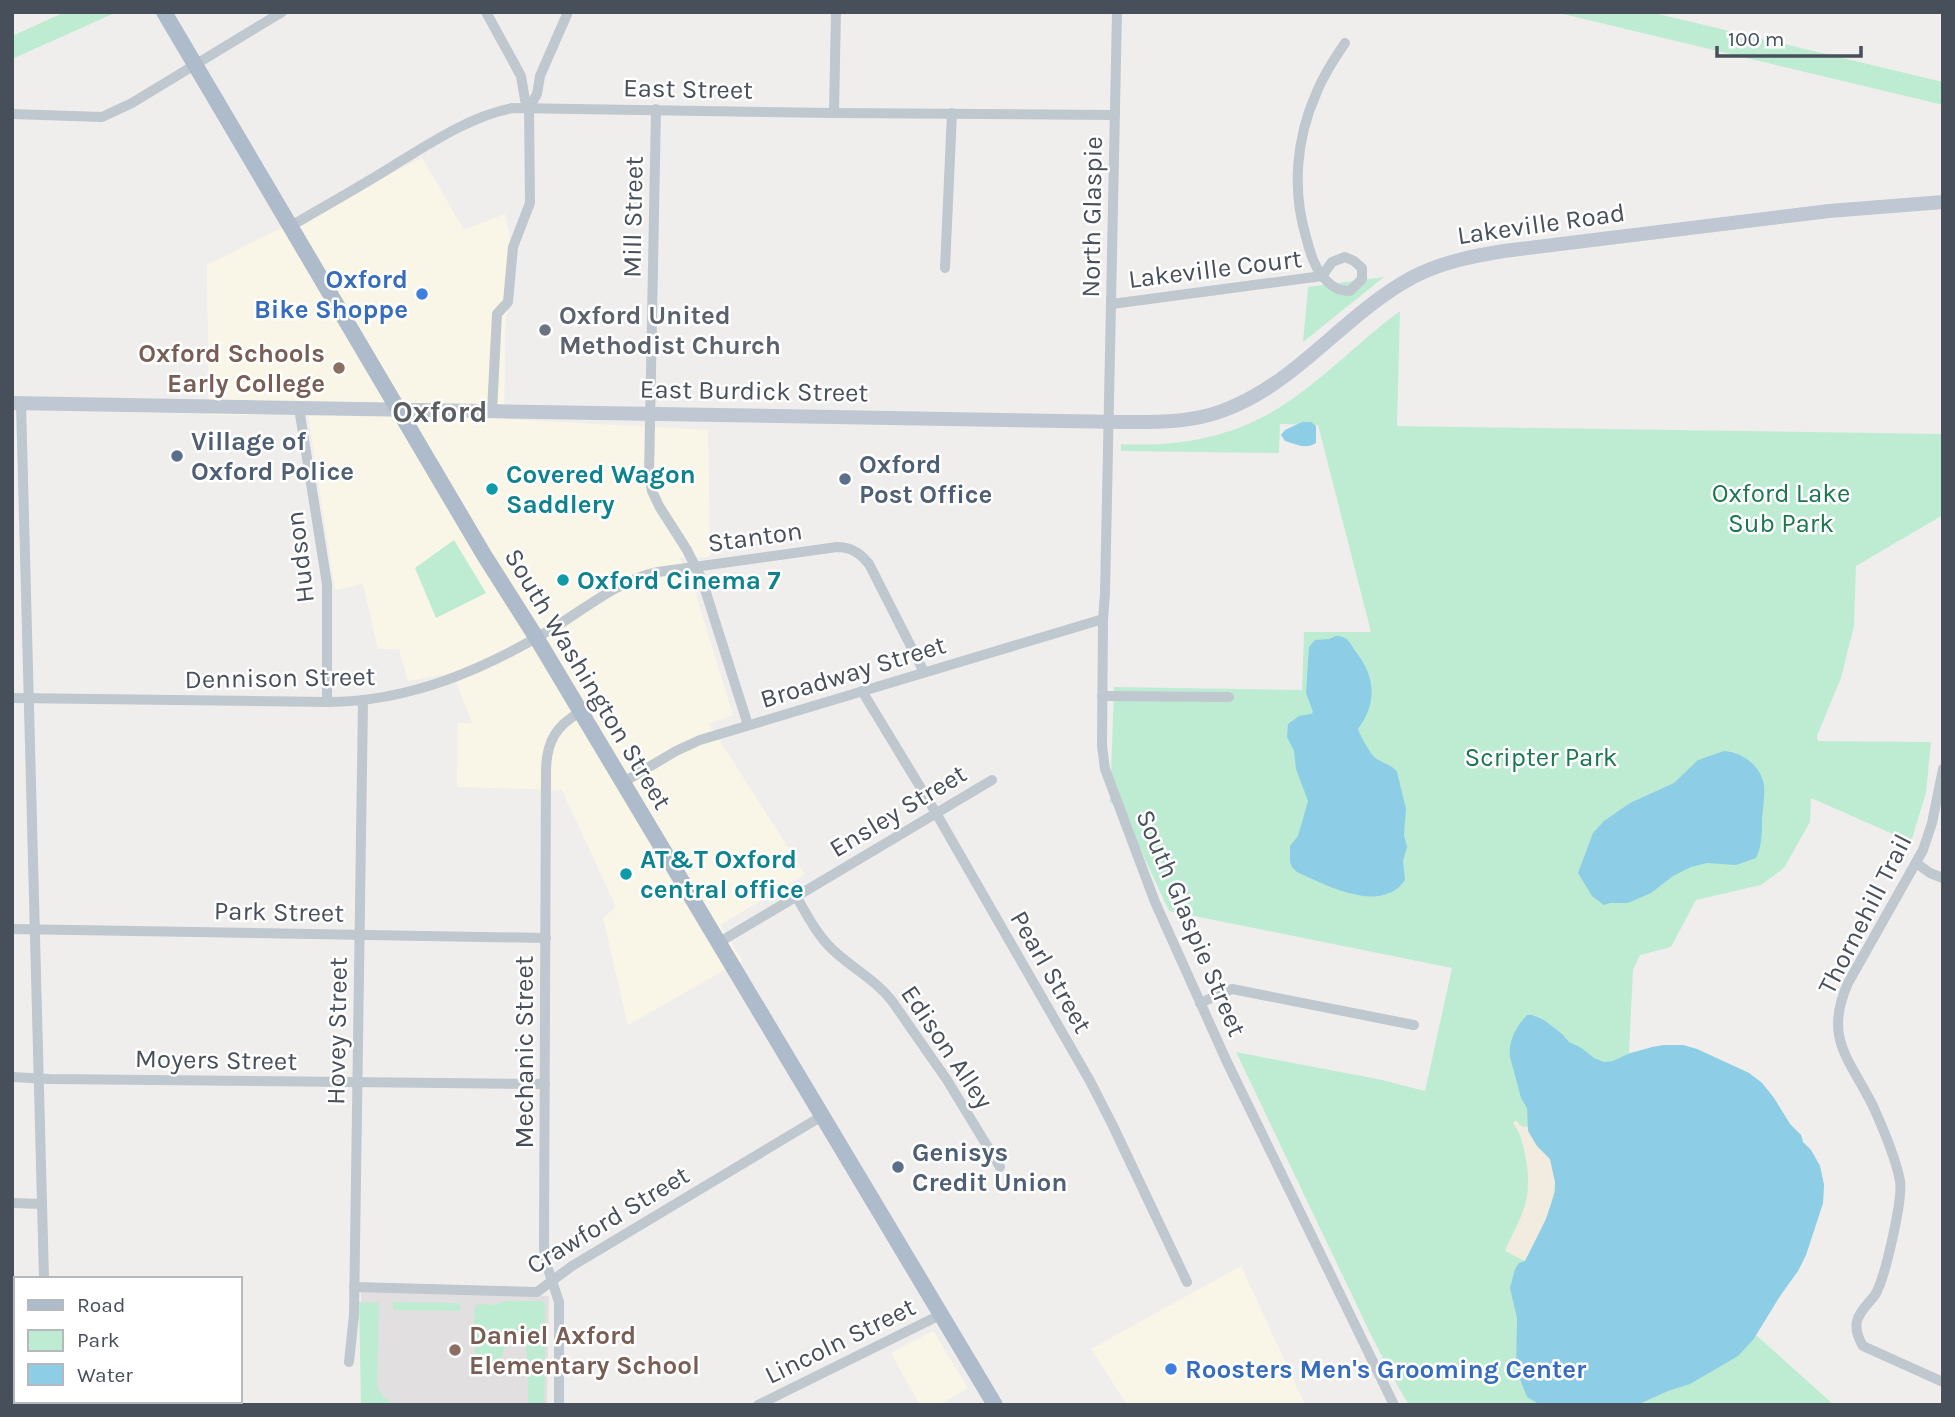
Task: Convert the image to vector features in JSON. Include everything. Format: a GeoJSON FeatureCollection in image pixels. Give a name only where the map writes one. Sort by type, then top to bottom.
{"type":"FeatureCollection","features":[{"type":"Feature","properties":{"kind":"main road","name":"South Washington Street"},"geometry":{"type":"LineString","coordinates":[[164,12],[484,555],[536,637],[995,1405]]}},
{"type":"Feature","properties":{"kind":"main road","name":"Lakeville Road"},"geometry":{"type":"LineString","coordinates":[[1107,422],[1182,421],[1215,413],[1246,400],[1291,371],[1394,289],[1427,271],[1462,259],[1504,251],[1777,217],[1943,202]]}},
{"type":"Feature","properties":{"kind":"main road","name":"East Burdick Street"},"geometry":{"type":"LineString","coordinates":[[17,403],[1107,422]]}},
{"type":"Feature","properties":{"kind":"street"},"geometry":{"type":"LineString","coordinates":[[12,114],[102,117],[132,103],[282,12]]}},
{"type":"Feature","properties":{"kind":"street"},"geometry":{"type":"LineString","coordinates":[[486,12],[521,76],[529,108],[530,203],[513,247],[508,302],[497,314],[492,411]]}},
{"type":"Feature","properties":{"kind":"street"},"geometry":{"type":"LineString","coordinates":[[529,108],[537,94],[540,76],[568,12]]}},
{"type":"Feature","properties":{"kind":"street"},"geometry":{"type":"LineString","coordinates":[[834,113],[836,12]]}},
{"type":"Feature","properties":{"kind":"street","name":"North Glaspie"},"geometry":{"type":"LineString","coordinates":[[1107,422],[1112,304],[1117,12]]}},
{"type":"Feature","properties":{"kind":"street","name":"Lakeville Court"},"geometry":{"type":"LineString","coordinates":[[1112,304],[1322,276],[1314,264],[1302,224],[1297,195],[1298,163],[1312,102],[1345,43]]}},
{"type":"Feature","properties":{"kind":"street","name":"East Street"},"geometry":{"type":"LineString","coordinates":[[291,226],[409,156],[480,118],[499,110],[513,108],[1115,115]]}},
{"type":"Feature","properties":{"kind":"street","name":"Mill Street"},"geometry":{"type":"LineString","coordinates":[[656,109],[649,475],[659,506],[687,550],[702,580],[748,725]]}},
{"type":"Feature","properties":{"kind":"street"},"geometry":{"type":"LineString","coordinates":[[945,268],[952,113]]}},
{"type":"Feature","properties":{"kind":"street"},"geometry":{"type":"LineString","coordinates":[[17,403],[29,698],[44,1277]]}},
{"type":"Feature","properties":{"kind":"street","name":"Hudson"},"geometry":{"type":"LineString","coordinates":[[299,408],[327,584],[327,702]]}},
{"type":"Feature","properties":{"kind":"street","name":"South Glaspie Street"},"geometry":{"type":"LineString","coordinates":[[1107,422],[1102,696],[1105,769],[1155,902],[1200,1003],[1394,1405]]}},
{"type":"Feature","properties":{"kind":"street","name":"Stanton"},"geometry":{"type":"LineString","coordinates":[[536,637],[632,580],[651,574],[841,547],[862,556],[872,570],[924,672]]}},
{"type":"Feature","properties":{"kind":"street","name":"Broadway Street"},"geometry":{"type":"LineString","coordinates":[[622,783],[687,745],[1103,619]]}},
{"type":"Feature","properties":{"kind":"street","name":"Dennison Street"},"geometry":{"type":"LineString","coordinates":[[12,698],[363,701],[452,680],[536,637]]}},
{"type":"Feature","properties":{"kind":"street","name":"Pearl Street"},"geometry":{"type":"LineString","coordinates":[[862,691],[1096,1093],[1187,1282]]}},
{"type":"Feature","properties":{"kind":"street"},"geometry":{"type":"LineString","coordinates":[[1102,696],[1229,697]]}},
{"type":"Feature","properties":{"kind":"street","name":"Hovey Street"},"geometry":{"type":"LineString","coordinates":[[349,1362],[354,1287],[363,701]]}},
{"type":"Feature","properties":{"kind":"street","name":"Mechanic Street"},"geometry":{"type":"LineString","coordinates":[[559,1405],[559,1302],[544,1249],[547,754],[558,728],[580,712]]}},
{"type":"Feature","properties":{"kind":"street","name":"Thornehill Trail"},"geometry":{"type":"LineString","coordinates":[[1943,769],[1933,823],[1916,863],[1847,983],[1839,1001],[1838,1032],[1844,1055],[1872,1106],[1895,1163],[1900,1183],[1900,1206],[1880,1282],[1875,1295],[1858,1317],[1857,1331],[1863,1346],[1943,1382]]}},
{"type":"Feature","properties":{"kind":"street","name":"Ensley Street"},"geometry":{"type":"LineString","coordinates":[[718,943],[992,780]]}},
{"type":"Feature","properties":{"kind":"street"},"geometry":{"type":"LineString","coordinates":[[1916,863],[1943,878]]}},
{"type":"Feature","properties":{"kind":"street","name":"Edison Alley"},"geometry":{"type":"LineString","coordinates":[[796,896],[818,933],[833,950],[892,1001],[947,1080],[1000,1167]]}},
{"type":"Feature","properties":{"kind":"street","name":"Park Street"},"geometry":{"type":"LineString","coordinates":[[12,929],[546,938]]}},
{"type":"Feature","properties":{"kind":"street"},"geometry":{"type":"LineString","coordinates":[[1200,1003],[1231,989],[1414,1026]]}},
{"type":"Feature","properties":{"kind":"street","name":"Moyers Street"},"geometry":{"type":"LineString","coordinates":[[12,1077],[545,1084]]}},
{"type":"Feature","properties":{"kind":"street","name":"Crawford Street"},"geometry":{"type":"LineString","coordinates":[[354,1287],[537,1292],[572,1266],[822,1116]]}},
{"type":"Feature","properties":{"kind":"street"},"geometry":{"type":"LineString","coordinates":[[12,1203],[42,1204]]}},
{"type":"Feature","properties":{"kind":"street","name":"Lincoln Street"},"geometry":{"type":"LineString","coordinates":[[758,1405],[940,1315]]}},
{"type":"Feature","properties":{"kind":"shaded area"},"geometry":{"type":"Polygon","coordinates":[[[422,158],[464,230],[505,214],[514,259],[505,326],[504,419],[708,430],[710,557],[679,558],[691,579],[733,715],[709,724],[805,874],[720,925],[742,960],[628,1025],[603,918],[616,907],[562,790],[457,787],[458,723],[472,723],[453,673],[408,681],[399,649],[378,649],[363,584],[335,590],[308,415],[209,415],[207,265],[422,158]]]}},
{"type":"Feature","properties":{"kind":"shaded area"},"geometry":{"type":"Polygon","coordinates":[[[1241,1266],[1305,1405],[1124,1405],[1126,1403],[1091,1349],[1241,1266]]]}},
{"type":"Feature","properties":{"kind":"shaded area","name":"Daniel Axford Elementary School"},"geometry":{"type":"Polygon","coordinates":[[[361,1287],[549,1296],[547,1405],[362,1405],[361,1287]]]}},
{"type":"Feature","properties":{"kind":"shaded area"},"geometry":{"type":"Polygon","coordinates":[[[933,1331],[968,1388],[938,1405],[920,1405],[891,1353],[933,1331]]]}},
{"type":"Feature","properties":{"kind":"green space"},"geometry":{"type":"Polygon","coordinates":[[[65,12],[117,12],[12,59],[12,36],[65,12]]]}},
{"type":"Feature","properties":{"kind":"green space"},"geometry":{"type":"Polygon","coordinates":[[[1555,12],[1650,12],[1943,82],[1943,105],[1555,12]]]}},
{"type":"Feature","properties":{"kind":"green space"},"geometry":{"type":"Polygon","coordinates":[[[1384,277],[1303,342],[1308,287],[1384,277]]]}},
{"type":"Feature","properties":{"kind":"green space","name":"Scripter Park"},"geometry":{"type":"Polygon","coordinates":[[[1400,311],[1397,426],[1943,434],[1943,515],[1856,566],[1854,626],[1841,678],[1817,736],[1818,741],[1931,742],[1926,793],[1911,842],[1811,798],[1810,822],[1784,868],[1761,885],[1696,900],[1671,947],[1640,955],[1633,970],[1629,1053],[1664,1045],[1683,1045],[1749,1073],[1762,1083],[1774,1098],[1820,1166],[1824,1185],[1823,1203],[1806,1255],[1756,1335],[1834,1405],[1409,1405],[1371,1335],[1236,1052],[1425,1091],[1452,968],[1169,911],[1119,803],[1110,803],[1114,687],[1302,690],[1304,632],[1371,632],[1318,425],[1280,424],[1279,453],[1121,451],[1121,444],[1182,442],[1221,434],[1259,419],[1309,387],[1400,311]]]}},
{"type":"Feature","properties":{"kind":"green space"},"geometry":{"type":"Polygon","coordinates":[[[454,540],[486,593],[436,618],[415,568],[454,540]]]}},
{"type":"Feature","properties":{"kind":"green space"},"geometry":{"type":"Polygon","coordinates":[[[505,1301],[545,1303],[545,1363],[528,1363],[525,1341],[515,1338],[505,1341],[501,1362],[479,1363],[475,1360],[474,1309],[478,1304],[493,1305],[505,1301]]]}},
{"type":"Feature","properties":{"kind":"green space"},"geometry":{"type":"Polygon","coordinates":[[[359,1302],[379,1303],[377,1385],[385,1398],[399,1405],[361,1405],[359,1302]]]}},
{"type":"Feature","properties":{"kind":"green space"},"geometry":{"type":"Polygon","coordinates":[[[393,1302],[456,1303],[460,1304],[460,1310],[398,1310],[393,1309],[393,1302]]]}},
{"type":"Feature","properties":{"kind":"green space"},"geometry":{"type":"Polygon","coordinates":[[[528,1367],[545,1367],[544,1405],[528,1405],[528,1367]]]}},
{"type":"Feature","properties":{"kind":"sand"},"geometry":{"type":"Polygon","coordinates":[[[1516,1120],[1521,1126],[1528,1127],[1534,1140],[1549,1158],[1554,1168],[1555,1181],[1549,1210],[1525,1261],[1505,1251],[1521,1217],[1528,1187],[1524,1150],[1513,1123],[1516,1120]]]}},
{"type":"Feature","properties":{"kind":"water"},"geometry":{"type":"Polygon","coordinates":[[[1302,422],[1311,422],[1316,426],[1316,443],[1304,446],[1285,441],[1281,435],[1285,430],[1302,422]]]}},
{"type":"Feature","properties":{"kind":"water"},"geometry":{"type":"Polygon","coordinates":[[[1336,636],[1348,641],[1367,671],[1372,690],[1371,700],[1369,710],[1358,729],[1375,757],[1397,772],[1406,809],[1404,835],[1407,847],[1403,861],[1405,880],[1395,890],[1382,895],[1353,894],[1323,884],[1297,872],[1290,862],[1290,846],[1298,836],[1308,801],[1296,769],[1294,751],[1287,737],[1288,724],[1299,716],[1313,712],[1306,693],[1309,647],[1315,640],[1336,636]]]}},
{"type":"Feature","properties":{"kind":"water"},"geometry":{"type":"Polygon","coordinates":[[[1724,751],[1750,761],[1762,778],[1762,834],[1756,858],[1736,865],[1707,863],[1691,867],[1673,876],[1651,893],[1628,903],[1604,905],[1592,896],[1578,873],[1593,833],[1604,821],[1630,803],[1674,783],[1698,760],[1724,751]]]}},
{"type":"Feature","properties":{"kind":"water"},"geometry":{"type":"Polygon","coordinates":[[[1527,1015],[1544,1020],[1569,1042],[1604,1062],[1652,1047],[1683,1045],[1749,1073],[1762,1083],[1774,1098],[1820,1166],[1824,1185],[1823,1203],[1806,1255],[1753,1340],[1738,1356],[1690,1384],[1637,1405],[1537,1403],[1527,1397],[1516,1369],[1517,1318],[1510,1288],[1515,1269],[1519,1263],[1525,1261],[1546,1219],[1555,1192],[1550,1159],[1537,1146],[1528,1131],[1527,1108],[1521,1098],[1510,1057],[1514,1034],[1527,1015]]]}},
{"type":"Feature","properties":{"kind":"place","name":"Oxford Bike Shoppe"},"geometry":{"type":"Point","coordinates":[422,294]}},
{"type":"Feature","properties":{"kind":"place","name":"Oxford United Methodist Church"},"geometry":{"type":"Point","coordinates":[545,330]}},
{"type":"Feature","properties":{"kind":"place","name":"Oxford Schools Early College"},"geometry":{"type":"Point","coordinates":[339,368]}},
{"type":"Feature","properties":{"kind":"place","name":"Village of Oxford Police"},"geometry":{"type":"Point","coordinates":[177,456]}},
{"type":"Feature","properties":{"kind":"place","name":"Oxford Post Office"},"geometry":{"type":"Point","coordinates":[845,479]}},
{"type":"Feature","properties":{"kind":"place","name":"Covered Wagon Saddlery"},"geometry":{"type":"Point","coordinates":[492,489]}},
{"type":"Feature","properties":{"kind":"place","name":"Oxford Cinema 7"},"geometry":{"type":"Point","coordinates":[563,580]}},
{"type":"Feature","properties":{"kind":"place","name":"AT&T Oxford central office"},"geometry":{"type":"Point","coordinates":[626,874]}},
{"type":"Feature","properties":{"kind":"place","name":"Genisys Credit Union"},"geometry":{"type":"Point","coordinates":[898,1167]}},
{"type":"Feature","properties":{"kind":"place","name":"Daniel Axford Elementary School"},"geometry":{"type":"Point","coordinates":[455,1350]}},
{"type":"Feature","properties":{"kind":"place","name":"Roosters Men's Grooming Center"},"geometry":{"type":"Point","coordinates":[1171,1369]}},
{"type":"Feature","properties":{"kind":"district","name":"Oxford"},"geometry":{"type":"Point","coordinates":[440,412]}},
{"type":"Feature","properties":{"kind":"park label","name":"Oxford Lake Sub Park"},"geometry":{"type":"Point","coordinates":[1781,508]}}]}
